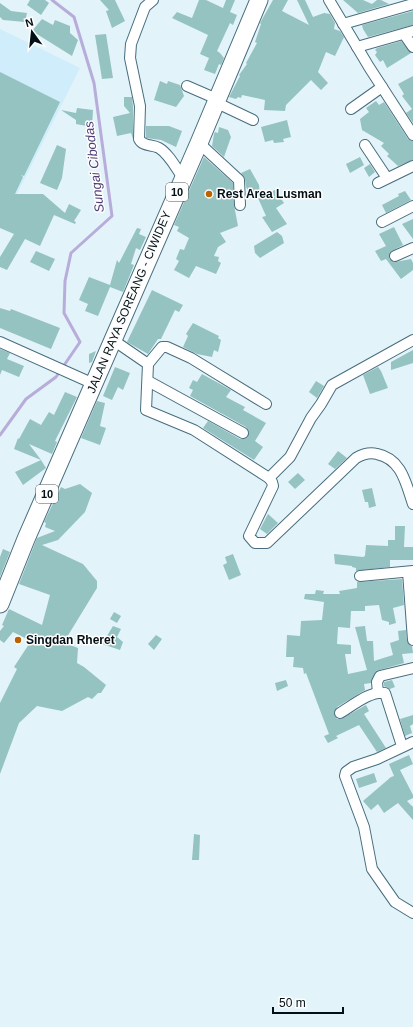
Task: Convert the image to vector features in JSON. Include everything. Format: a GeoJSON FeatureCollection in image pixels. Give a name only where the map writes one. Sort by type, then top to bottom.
{"type":"FeatureCollection","features":[{"type":"Feature","properties":{"kind":"highway","name":"JALAN RAYA SOREANG - CIWIDEY"},"geometry":{"type":"LineString","coordinates":[[0,604],[199,143],[259,0]]}},
{"type":"Feature","properties":{"kind":"street"},"geometry":{"type":"LineString","coordinates":[[153,0],[145,7],[131,44],[130,58],[140,106],[139,139],[145,145],[157,147],[163,151],[183,178]]}},
{"type":"Feature","properties":{"kind":"street"},"geometry":{"type":"LineString","coordinates":[[329,0],[413,135]]}},
{"type":"Feature","properties":{"kind":"street"},"geometry":{"type":"LineString","coordinates":[[343,24],[410,3]]}},
{"type":"Feature","properties":{"kind":"street"},"geometry":{"type":"LineString","coordinates":[[357,47],[409,32],[413,47]]}},
{"type":"Feature","properties":{"kind":"street"},"geometry":{"type":"LineString","coordinates":[[186,86],[253,120]]}},
{"type":"Feature","properties":{"kind":"street"},"geometry":{"type":"LineString","coordinates":[[351,109],[382,87]]}},
{"type":"Feature","properties":{"kind":"street"},"geometry":{"type":"LineString","coordinates":[[199,143],[239,180],[240,205]]}},
{"type":"Feature","properties":{"kind":"street"},"geometry":{"type":"LineString","coordinates":[[365,145],[382,181],[413,166]]}},
{"type":"Feature","properties":{"kind":"street"},"geometry":{"type":"LineString","coordinates":[[382,222],[413,206]]}},
{"type":"Feature","properties":{"kind":"street"},"geometry":{"type":"LineString","coordinates":[[395,256],[413,248]]}},
{"type":"Feature","properties":{"kind":"street"},"geometry":{"type":"LineString","coordinates":[[113,340],[148,364]]}},
{"type":"Feature","properties":{"kind":"street"},"geometry":{"type":"LineString","coordinates":[[269,478],[290,457],[311,418],[322,404],[332,385],[413,340]]}},
{"type":"Feature","properties":{"kind":"street"},"geometry":{"type":"LineString","coordinates":[[0,342],[94,384]]}},
{"type":"Feature","properties":{"kind":"street"},"geometry":{"type":"LineString","coordinates":[[266,404],[191,358],[167,347],[162,347],[148,364],[145,407],[148,412],[194,430],[269,478],[272,482],[272,486],[249,536],[255,543],[263,544],[270,540],[356,458],[365,453],[384,455],[392,460],[400,470],[412,501]]}},
{"type":"Feature","properties":{"kind":"street"},"geometry":{"type":"LineString","coordinates":[[148,381],[243,433]]}},
{"type":"Feature","properties":{"kind":"street"},"geometry":{"type":"LineString","coordinates":[[360,576],[410,572],[413,640]]}},
{"type":"Feature","properties":{"kind":"street"},"geometry":{"type":"LineString","coordinates":[[378,693],[377,682],[380,676],[413,668]]}},
{"type":"Feature","properties":{"kind":"street"},"geometry":{"type":"LineString","coordinates":[[340,713],[378,693],[385,693],[402,746]]}},
{"type":"Feature","properties":{"kind":"street"},"geometry":{"type":"LineString","coordinates":[[413,742],[353,767],[346,772],[345,776],[364,827],[372,869],[395,902],[413,913]]}},
{"type":"Feature","properties":{"kind":"shaded area"},"geometry":{"type":"Polygon","coordinates":[[[0,29],[80,68],[0,228],[0,29]]]}},
{"type":"Feature","properties":{"kind":"building"},"geometry":{"type":"Polygon","coordinates":[[[30,0],[45,0],[49,3],[41,15],[27,5],[30,0]]]}},
{"type":"Feature","properties":{"kind":"building"},"geometry":{"type":"Polygon","coordinates":[[[100,0],[115,0],[125,21],[112,28],[106,11],[109,10],[100,0]]]}},
{"type":"Feature","properties":{"kind":"building"},"geometry":{"type":"Polygon","coordinates":[[[199,0],[206,0],[223,8],[226,0],[235,0],[230,12],[237,15],[233,25],[230,23],[217,51],[224,58],[221,65],[219,64],[215,74],[204,70],[209,58],[200,54],[208,35],[172,18],[177,12],[192,18],[199,0]]]}},
{"type":"Feature","properties":{"kind":"building"},"geometry":{"type":"Polygon","coordinates":[[[273,0],[288,0],[282,11],[309,25],[297,0],[305,0],[313,17],[324,13],[330,14],[335,23],[334,29],[340,31],[344,37],[335,56],[326,52],[318,72],[328,83],[321,90],[311,80],[286,105],[285,111],[264,110],[265,100],[242,95],[241,98],[238,97],[236,99],[229,97],[240,76],[239,75],[247,64],[246,63],[257,43],[255,42],[261,24],[260,23],[273,0]]]}},
{"type":"Feature","properties":{"kind":"building"},"geometry":{"type":"Polygon","coordinates":[[[343,0],[363,0],[372,4],[377,0],[381,0],[389,4],[358,13],[343,0]]]}},
{"type":"Feature","properties":{"kind":"building"},"geometry":{"type":"Polygon","coordinates":[[[0,3],[11,11],[27,13],[25,22],[3,20],[0,17],[0,3]]]}},
{"type":"Feature","properties":{"kind":"building"},"geometry":{"type":"Polygon","coordinates":[[[413,11],[413,25],[368,37],[363,29],[362,25],[413,11]]]}},
{"type":"Feature","properties":{"kind":"building"},"geometry":{"type":"Polygon","coordinates":[[[42,19],[53,25],[55,20],[70,26],[70,33],[78,40],[72,56],[32,31],[42,19]]]}},
{"type":"Feature","properties":{"kind":"building"},"geometry":{"type":"Polygon","coordinates":[[[106,34],[113,78],[102,79],[95,35],[106,34]]]}},
{"type":"Feature","properties":{"kind":"building"},"geometry":{"type":"Polygon","coordinates":[[[401,41],[411,53],[387,68],[383,60],[380,62],[375,55],[377,52],[375,50],[377,48],[401,41]]]}},
{"type":"Feature","properties":{"kind":"building"},"geometry":{"type":"Polygon","coordinates":[[[0,72],[60,102],[24,176],[21,175],[23,177],[15,194],[43,194],[65,213],[69,204],[81,210],[74,221],[76,222],[75,224],[54,215],[40,246],[25,239],[7,270],[0,267],[0,257],[14,234],[0,228],[0,72]]]}},
{"type":"Feature","properties":{"kind":"building"},"geometry":{"type":"Polygon","coordinates":[[[413,76],[413,123],[406,113],[412,109],[402,96],[404,94],[398,84],[413,76]]]}},
{"type":"Feature","properties":{"kind":"building"},"geometry":{"type":"Polygon","coordinates":[[[160,81],[167,84],[168,81],[180,85],[184,96],[176,107],[154,100],[160,81]]]}},
{"type":"Feature","properties":{"kind":"building"},"geometry":{"type":"Polygon","coordinates":[[[124,97],[132,97],[133,139],[131,133],[117,136],[113,117],[130,113],[124,106],[124,97]]]}},
{"type":"Feature","properties":{"kind":"building"},"geometry":{"type":"Polygon","coordinates":[[[376,101],[379,105],[384,102],[408,139],[413,141],[413,160],[398,166],[387,156],[389,154],[381,146],[384,143],[362,130],[360,119],[369,112],[366,108],[376,101]]]}},
{"type":"Feature","properties":{"kind":"building"},"geometry":{"type":"Polygon","coordinates":[[[77,108],[93,110],[92,127],[76,124],[76,120],[61,110],[76,113],[77,108]]]}},
{"type":"Feature","properties":{"kind":"building"},"geometry":{"type":"Polygon","coordinates":[[[287,120],[291,137],[283,139],[284,142],[274,143],[273,140],[265,142],[261,127],[287,120]]]}},
{"type":"Feature","properties":{"kind":"building"},"geometry":{"type":"Polygon","coordinates":[[[146,126],[169,126],[182,131],[176,147],[161,140],[146,138],[146,126]]]}},
{"type":"Feature","properties":{"kind":"building"},"geometry":{"type":"Polygon","coordinates":[[[219,127],[228,130],[231,137],[224,157],[212,146],[214,134],[215,132],[218,133],[219,127]]]}},
{"type":"Feature","properties":{"kind":"building"},"geometry":{"type":"Polygon","coordinates":[[[57,145],[66,149],[62,178],[57,190],[40,183],[57,145]]]}},
{"type":"Feature","properties":{"kind":"building","name":"Rest Area Lusman"},"geometry":{"type":"Polygon","coordinates":[[[204,157],[233,183],[234,205],[238,226],[220,233],[226,242],[218,247],[214,256],[219,257],[218,261],[221,263],[216,274],[196,266],[189,278],[174,270],[179,261],[176,259],[180,249],[184,250],[189,238],[177,231],[179,227],[174,225],[204,157]]]}},
{"type":"Feature","properties":{"kind":"building"},"geometry":{"type":"Polygon","coordinates":[[[360,157],[364,165],[350,173],[346,164],[360,157]]]}},
{"type":"Feature","properties":{"kind":"building"},"geometry":{"type":"Polygon","coordinates":[[[370,164],[375,172],[369,177],[364,168],[370,164]]]}},
{"type":"Feature","properties":{"kind":"building"},"geometry":{"type":"Polygon","coordinates":[[[250,169],[259,185],[260,197],[249,192],[246,187],[245,179],[241,173],[250,169]]]}},
{"type":"Feature","properties":{"kind":"building"},"geometry":{"type":"Polygon","coordinates":[[[275,190],[284,203],[276,208],[287,224],[272,232],[262,217],[266,216],[258,198],[275,190]]]}},
{"type":"Feature","properties":{"kind":"building"},"geometry":{"type":"Polygon","coordinates":[[[405,191],[411,200],[386,213],[382,205],[405,191]]]}},
{"type":"Feature","properties":{"kind":"building"},"geometry":{"type":"Polygon","coordinates":[[[413,219],[413,239],[402,224],[413,219]]]}},
{"type":"Feature","properties":{"kind":"building"},"geometry":{"type":"Polygon","coordinates":[[[394,227],[403,245],[390,252],[389,259],[395,262],[411,259],[413,263],[413,270],[401,279],[386,259],[381,261],[375,251],[386,246],[379,234],[394,227]]]}},
{"type":"Feature","properties":{"kind":"building"},"geometry":{"type":"Polygon","coordinates":[[[137,228],[141,229],[139,234],[146,237],[140,250],[136,248],[131,264],[134,265],[123,292],[110,287],[98,316],[85,311],[88,304],[79,300],[89,277],[110,285],[117,260],[119,263],[137,228]]]}},
{"type":"Feature","properties":{"kind":"building"},"geometry":{"type":"Polygon","coordinates":[[[277,232],[282,236],[284,243],[260,258],[255,253],[254,246],[277,232]]]}},
{"type":"Feature","properties":{"kind":"building"},"geometry":{"type":"Polygon","coordinates":[[[36,251],[55,259],[49,271],[30,262],[36,251]]]}},
{"type":"Feature","properties":{"kind":"building"},"geometry":{"type":"Polygon","coordinates":[[[152,290],[183,305],[179,312],[175,310],[161,339],[158,339],[148,354],[127,342],[152,290]]]}},
{"type":"Feature","properties":{"kind":"building"},"geometry":{"type":"Polygon","coordinates":[[[0,308],[10,311],[11,309],[60,328],[51,349],[0,328],[0,308]]]}},
{"type":"Feature","properties":{"kind":"building"},"geometry":{"type":"Polygon","coordinates":[[[193,323],[219,336],[218,338],[221,340],[218,352],[214,350],[212,357],[197,354],[183,347],[188,336],[186,334],[193,323]]]}},
{"type":"Feature","properties":{"kind":"building"},"geometry":{"type":"Polygon","coordinates":[[[0,349],[10,353],[7,359],[24,366],[19,377],[2,370],[0,375],[0,349]]]}},
{"type":"Feature","properties":{"kind":"building"},"geometry":{"type":"Polygon","coordinates":[[[413,350],[413,363],[391,370],[391,362],[413,350]]]}},
{"type":"Feature","properties":{"kind":"building"},"geometry":{"type":"Polygon","coordinates":[[[96,351],[92,362],[89,363],[89,354],[96,351]]]}},
{"type":"Feature","properties":{"kind":"building"},"geometry":{"type":"Polygon","coordinates":[[[115,367],[130,373],[123,390],[118,387],[112,400],[103,396],[115,367]]]}},
{"type":"Feature","properties":{"kind":"building"},"geometry":{"type":"Polygon","coordinates":[[[378,367],[388,388],[370,394],[363,375],[378,367]]]}},
{"type":"Feature","properties":{"kind":"building"},"geometry":{"type":"Polygon","coordinates":[[[202,374],[231,390],[226,397],[245,407],[243,410],[266,423],[255,441],[263,447],[254,460],[203,428],[208,421],[240,439],[247,438],[249,433],[246,427],[190,396],[193,390],[189,388],[193,380],[197,382],[202,374]]]}},
{"type":"Feature","properties":{"kind":"building"},"geometry":{"type":"Polygon","coordinates":[[[316,381],[324,386],[317,398],[309,392],[316,381]]]}},
{"type":"Feature","properties":{"kind":"building"},"geometry":{"type":"Polygon","coordinates":[[[65,392],[77,397],[55,441],[57,442],[52,454],[29,444],[41,460],[14,449],[18,438],[19,439],[30,419],[41,425],[49,412],[54,415],[65,392]]]}},
{"type":"Feature","properties":{"kind":"building"},"geometry":{"type":"Polygon","coordinates":[[[97,401],[105,403],[100,426],[106,428],[100,445],[81,438],[97,401]]]}},
{"type":"Feature","properties":{"kind":"building"},"geometry":{"type":"Polygon","coordinates":[[[338,451],[347,458],[335,469],[328,464],[338,451]]]}},
{"type":"Feature","properties":{"kind":"building"},"geometry":{"type":"Polygon","coordinates":[[[41,460],[46,468],[23,485],[15,472],[41,460]]]}},
{"type":"Feature","properties":{"kind":"building"},"geometry":{"type":"Polygon","coordinates":[[[298,473],[305,480],[295,489],[288,482],[298,473]]]}},
{"type":"Feature","properties":{"kind":"building"},"geometry":{"type":"Polygon","coordinates":[[[80,484],[92,493],[85,512],[58,540],[42,545],[83,564],[97,581],[97,588],[67,637],[69,638],[65,643],[78,648],[77,663],[106,685],[101,693],[98,693],[92,699],[88,697],[62,711],[37,706],[19,723],[0,774],[0,703],[17,669],[14,667],[31,641],[13,632],[4,643],[0,640],[0,631],[4,626],[2,625],[9,609],[42,625],[50,595],[19,584],[37,538],[55,531],[45,527],[46,523],[44,522],[61,487],[65,489],[80,484]]]}},
{"type":"Feature","properties":{"kind":"building"},"geometry":{"type":"Polygon","coordinates":[[[372,488],[376,506],[369,508],[368,502],[365,502],[362,490],[372,488]]]}},
{"type":"Feature","properties":{"kind":"building"},"geometry":{"type":"Polygon","coordinates":[[[268,514],[278,523],[267,534],[260,529],[268,514]]]}},
{"type":"Feature","properties":{"kind":"building"},"geometry":{"type":"Polygon","coordinates":[[[395,526],[405,526],[404,547],[413,547],[413,560],[390,560],[390,567],[356,571],[356,568],[352,566],[335,564],[334,554],[363,557],[365,556],[366,545],[388,546],[388,540],[395,540],[395,526]]]}},
{"type":"Feature","properties":{"kind":"building"},"geometry":{"type":"Polygon","coordinates":[[[3,549],[10,552],[0,577],[0,557],[3,549]]]}},
{"type":"Feature","properties":{"kind":"building"},"geometry":{"type":"Polygon","coordinates":[[[233,554],[241,575],[229,580],[223,565],[227,563],[225,557],[233,554]]]}},
{"type":"Feature","properties":{"kind":"building"},"geometry":{"type":"Polygon","coordinates":[[[402,579],[404,605],[393,608],[396,623],[389,625],[389,622],[382,620],[379,605],[365,606],[365,611],[351,611],[350,628],[338,627],[337,644],[351,645],[351,654],[345,654],[348,674],[367,670],[355,627],[365,626],[367,641],[373,641],[374,661],[393,655],[390,643],[399,640],[398,631],[406,630],[407,641],[412,646],[413,653],[402,654],[404,663],[376,671],[371,683],[364,684],[365,690],[337,707],[334,713],[337,719],[341,719],[366,705],[369,711],[364,714],[386,748],[377,752],[359,725],[336,736],[338,738],[328,743],[324,736],[329,734],[306,673],[304,674],[303,668],[293,667],[294,657],[286,657],[287,635],[300,636],[301,621],[322,620],[324,602],[304,599],[305,594],[315,594],[316,590],[324,591],[323,594],[340,594],[339,591],[357,588],[357,582],[402,579]]]}},
{"type":"Feature","properties":{"kind":"building"},"geometry":{"type":"Polygon","coordinates":[[[114,612],[121,616],[117,623],[110,619],[114,612]]]}},
{"type":"Feature","properties":{"kind":"building"},"geometry":{"type":"Polygon","coordinates":[[[113,626],[121,629],[117,637],[123,642],[120,650],[102,644],[113,626]]]}},
{"type":"Feature","properties":{"kind":"building"},"geometry":{"type":"Polygon","coordinates":[[[156,635],[162,639],[154,650],[148,644],[156,635]]]}},
{"type":"Feature","properties":{"kind":"building"},"geometry":{"type":"Polygon","coordinates":[[[286,680],[288,686],[277,691],[275,683],[286,680]]]}},
{"type":"Feature","properties":{"kind":"building"},"geometry":{"type":"Polygon","coordinates":[[[392,680],[395,687],[390,689],[384,686],[384,682],[392,680]]]}},
{"type":"Feature","properties":{"kind":"building"},"geometry":{"type":"Polygon","coordinates":[[[413,715],[413,724],[410,726],[412,733],[405,736],[400,719],[413,715]]]}},
{"type":"Feature","properties":{"kind":"building"},"geometry":{"type":"Polygon","coordinates":[[[409,755],[413,764],[400,770],[413,795],[413,798],[407,801],[413,807],[413,820],[398,803],[384,813],[378,804],[371,810],[363,801],[394,776],[389,764],[409,755]]]}},
{"type":"Feature","properties":{"kind":"building"},"geometry":{"type":"Polygon","coordinates":[[[374,773],[377,782],[359,788],[356,779],[374,773]]]}},
{"type":"Feature","properties":{"kind":"building"},"geometry":{"type":"Polygon","coordinates":[[[194,834],[200,835],[199,860],[192,860],[194,834]]]}},
{"type":"Feature","properties":{"kind":"waterway","name":"Sungai Cibodas"},"geometry":{"type":"LineString","coordinates":[[0,435],[26,399],[56,377],[80,342],[64,313],[65,281],[71,253],[112,216],[94,83],[74,17],[52,0]]}},
{"type":"Feature","properties":{"kind":"place","name":"Rest Area Lusman"},"geometry":{"type":"Point","coordinates":[209,194]}},
{"type":"Feature","properties":{"kind":"place","name":"Singdan Rheret"},"geometry":{"type":"Point","coordinates":[18,640]}}]}
